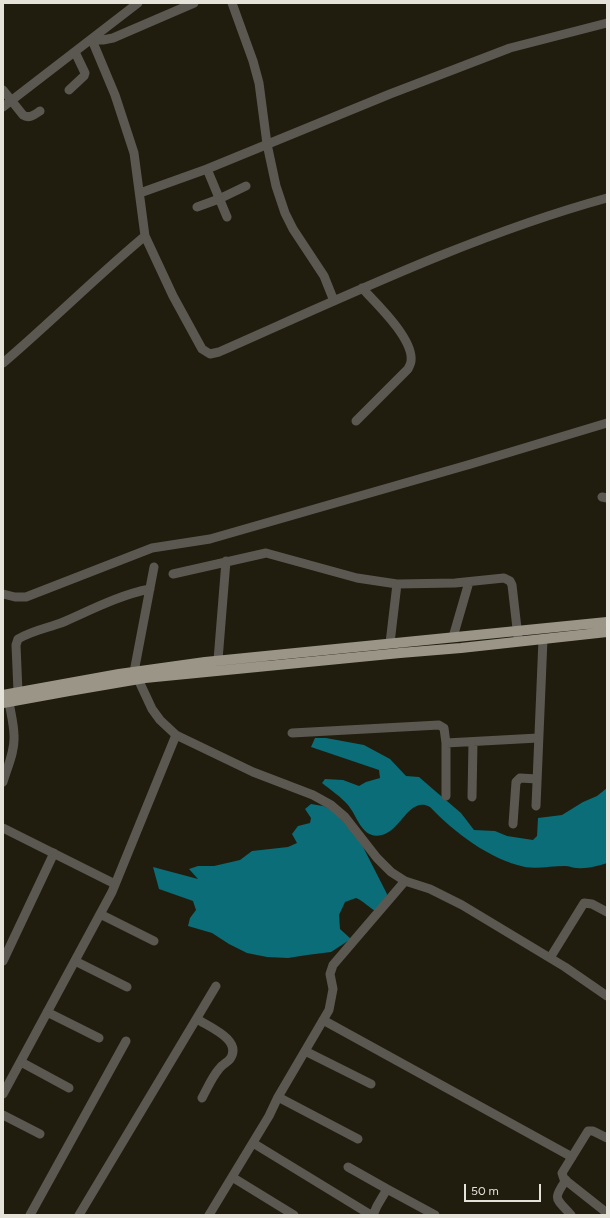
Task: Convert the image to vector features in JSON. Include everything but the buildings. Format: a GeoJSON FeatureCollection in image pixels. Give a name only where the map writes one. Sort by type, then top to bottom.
{"type":"FeatureCollection","features":[{"type":"Feature","properties":{"kind":"main road"},"geometry":{"type":"LineString","coordinates":[[5,700],[218,660],[607,622]]}},
{"type":"Feature","properties":{"kind":"main road"},"geometry":{"type":"LineString","coordinates":[[5,700],[18,692],[136,676],[518,642],[607,632]]}},
{"type":"Feature","properties":{"kind":"street"},"geometry":{"type":"LineString","coordinates":[[3,107],[92,40],[138,3]]}},
{"type":"Feature","properties":{"kind":"street"},"geometry":{"type":"LineString","coordinates":[[92,40],[113,38],[194,3]]}},
{"type":"Feature","properties":{"kind":"street"},"geometry":{"type":"LineString","coordinates":[[232,3],[257,75],[267,144],[276,186],[285,213],[293,229],[324,276],[334,301]]}},
{"type":"Feature","properties":{"kind":"street"},"geometry":{"type":"LineString","coordinates":[[140,193],[207,169],[390,94],[510,48],[607,23]]}},
{"type":"Feature","properties":{"kind":"street"},"geometry":{"type":"LineString","coordinates":[[92,40],[115,95],[134,153],[145,236],[180,309],[202,348],[210,354],[219,352],[362,288],[449,252],[533,221],[607,198]]}},
{"type":"Feature","properties":{"kind":"street"},"geometry":{"type":"LineString","coordinates":[[69,90],[84,76],[85,73],[75,52]]}},
{"type":"Feature","properties":{"kind":"street"},"geometry":{"type":"LineString","coordinates":[[3,90],[26,117],[30,117],[40,111]]}},
{"type":"Feature","properties":{"kind":"street"},"geometry":{"type":"LineString","coordinates":[[207,169],[227,217]]}},
{"type":"Feature","properties":{"kind":"street"},"geometry":{"type":"LineString","coordinates":[[197,207],[219,199],[246,186]]}},
{"type":"Feature","properties":{"kind":"street"},"geometry":{"type":"LineString","coordinates":[[3,363],[35,336],[110,265],[145,236]]}},
{"type":"Feature","properties":{"kind":"street"},"geometry":{"type":"LineString","coordinates":[[356,421],[408,370],[412,361],[409,348],[402,333],[387,314],[362,288]]}},
{"type":"Feature","properties":{"kind":"street"},"geometry":{"type":"LineString","coordinates":[[3,594],[15,597],[26,597],[152,548],[210,539],[607,423]]}},
{"type":"Feature","properties":{"kind":"street"},"geometry":{"type":"LineString","coordinates":[[173,574],[266,553],[357,578],[397,584],[455,583],[504,578],[510,581],[518,642]]}},
{"type":"Feature","properties":{"kind":"street"},"geometry":{"type":"LineString","coordinates":[[218,660],[226,561]]}},
{"type":"Feature","properties":{"kind":"street"},"geometry":{"type":"LineString","coordinates":[[154,567],[136,676],[152,709],[160,720],[176,735],[253,772],[313,795],[331,805],[345,817],[377,858],[391,872],[406,881],[446,896],[550,958],[607,996]]}},
{"type":"Feature","properties":{"kind":"street"},"geometry":{"type":"LineString","coordinates":[[453,637],[469,582]]}},
{"type":"Feature","properties":{"kind":"street"},"geometry":{"type":"LineString","coordinates":[[390,643],[397,584]]}},
{"type":"Feature","properties":{"kind":"street"},"geometry":{"type":"LineString","coordinates":[[18,692],[16,645],[18,639],[134,592],[150,589]]}},
{"type":"Feature","properties":{"kind":"street"},"geometry":{"type":"LineString","coordinates":[[536,806],[543,639]]}},
{"type":"Feature","properties":{"kind":"street"},"geometry":{"type":"LineString","coordinates":[[3,782],[12,752],[14,738],[14,725],[5,700]]}},
{"type":"Feature","properties":{"kind":"street"},"geometry":{"type":"LineString","coordinates":[[292,733],[440,725],[444,728],[446,743],[446,796]]}},
{"type":"Feature","properties":{"kind":"street"},"geometry":{"type":"LineString","coordinates":[[3,1094],[115,884],[176,735]]}},
{"type":"Feature","properties":{"kind":"street"},"geometry":{"type":"LineString","coordinates":[[446,743],[538,738]]}},
{"type":"Feature","properties":{"kind":"street"},"geometry":{"type":"LineString","coordinates":[[472,797],[473,742]]}},
{"type":"Feature","properties":{"kind":"street"},"geometry":{"type":"LineString","coordinates":[[514,824],[516,782],[520,778],[537,779]]}},
{"type":"Feature","properties":{"kind":"street"},"geometry":{"type":"LineString","coordinates":[[3,828],[115,884]]}},
{"type":"Feature","properties":{"kind":"street"},"geometry":{"type":"LineString","coordinates":[[3,962],[54,853]]}},
{"type":"Feature","properties":{"kind":"street"},"geometry":{"type":"LineString","coordinates":[[209,1215],[253,1143],[329,1010],[333,989],[330,974],[333,965],[406,881]]}},
{"type":"Feature","properties":{"kind":"street"},"geometry":{"type":"LineString","coordinates":[[550,958],[584,903],[592,904],[607,912]]}},
{"type":"Feature","properties":{"kind":"street"},"geometry":{"type":"LineString","coordinates":[[100,914],[154,941]]}},
{"type":"Feature","properties":{"kind":"street"},"geometry":{"type":"LineString","coordinates":[[75,961],[127,987]]}},
{"type":"Feature","properties":{"kind":"street"},"geometry":{"type":"LineString","coordinates":[[79,1215],[216,986]]}},
{"type":"Feature","properties":{"kind":"street"},"geometry":{"type":"LineString","coordinates":[[48,1012],[99,1038]]}},
{"type":"Feature","properties":{"kind":"street"},"geometry":{"type":"LineString","coordinates":[[196,1019],[228,1038],[233,1049],[230,1059],[218,1069],[202,1098]]}},
{"type":"Feature","properties":{"kind":"street"},"geometry":{"type":"LineString","coordinates":[[323,1020],[572,1157]]}},
{"type":"Feature","properties":{"kind":"street"},"geometry":{"type":"LineString","coordinates":[[30,1215],[126,1041]]}},
{"type":"Feature","properties":{"kind":"street"},"geometry":{"type":"LineString","coordinates":[[305,1051],[371,1084]]}},
{"type":"Feature","properties":{"kind":"street"},"geometry":{"type":"LineString","coordinates":[[21,1062],[69,1088]]}},
{"type":"Feature","properties":{"kind":"street"},"geometry":{"type":"LineString","coordinates":[[278,1097],[358,1139]]}},
{"type":"Feature","properties":{"kind":"street"},"geometry":{"type":"LineString","coordinates":[[3,1115],[40,1134]]}},
{"type":"Feature","properties":{"kind":"street"},"geometry":{"type":"LineString","coordinates":[[607,1138],[593,1131],[588,1131],[562,1173],[566,1180],[607,1213]]}},
{"type":"Feature","properties":{"kind":"street"},"geometry":{"type":"LineString","coordinates":[[253,1143],[372,1215],[387,1190]]}},
{"type":"Feature","properties":{"kind":"street"},"geometry":{"type":"LineString","coordinates":[[348,1167],[387,1190],[435,1215]]}},
{"type":"Feature","properties":{"kind":"street"},"geometry":{"type":"LineString","coordinates":[[232,1177],[294,1215]]}},
{"type":"Feature","properties":{"kind":"street"},"geometry":{"type":"LineString","coordinates":[[566,1180],[557,1192],[556,1196],[557,1200],[571,1215]]}},
{"type":"Feature","properties":{"kind":"water"},"geometry":{"type":"Polygon","coordinates":[[[315,738],[326,738],[364,745],[390,759],[406,776],[419,777],[461,813],[474,830],[495,831],[507,836],[533,840],[537,836],[538,818],[562,815],[583,802],[597,796],[607,788],[607,863],[581,868],[565,866],[530,868],[512,863],[498,858],[473,844],[450,826],[430,807],[423,805],[416,806],[389,832],[375,836],[370,834],[361,826],[348,805],[322,783],[325,779],[343,780],[359,786],[366,782],[380,778],[379,770],[311,747],[315,738]]]}},
{"type":"Feature","properties":{"kind":"water"},"geometry":{"type":"Polygon","coordinates":[[[311,804],[323,806],[335,811],[361,843],[387,894],[386,902],[377,912],[356,898],[345,902],[339,915],[340,929],[351,939],[331,952],[288,958],[267,957],[247,953],[212,933],[188,926],[190,918],[196,910],[193,901],[159,889],[153,867],[198,879],[189,869],[198,866],[214,866],[240,860],[252,851],[288,847],[297,843],[292,834],[298,826],[310,823],[311,818],[305,809],[311,804]]]}}]}
